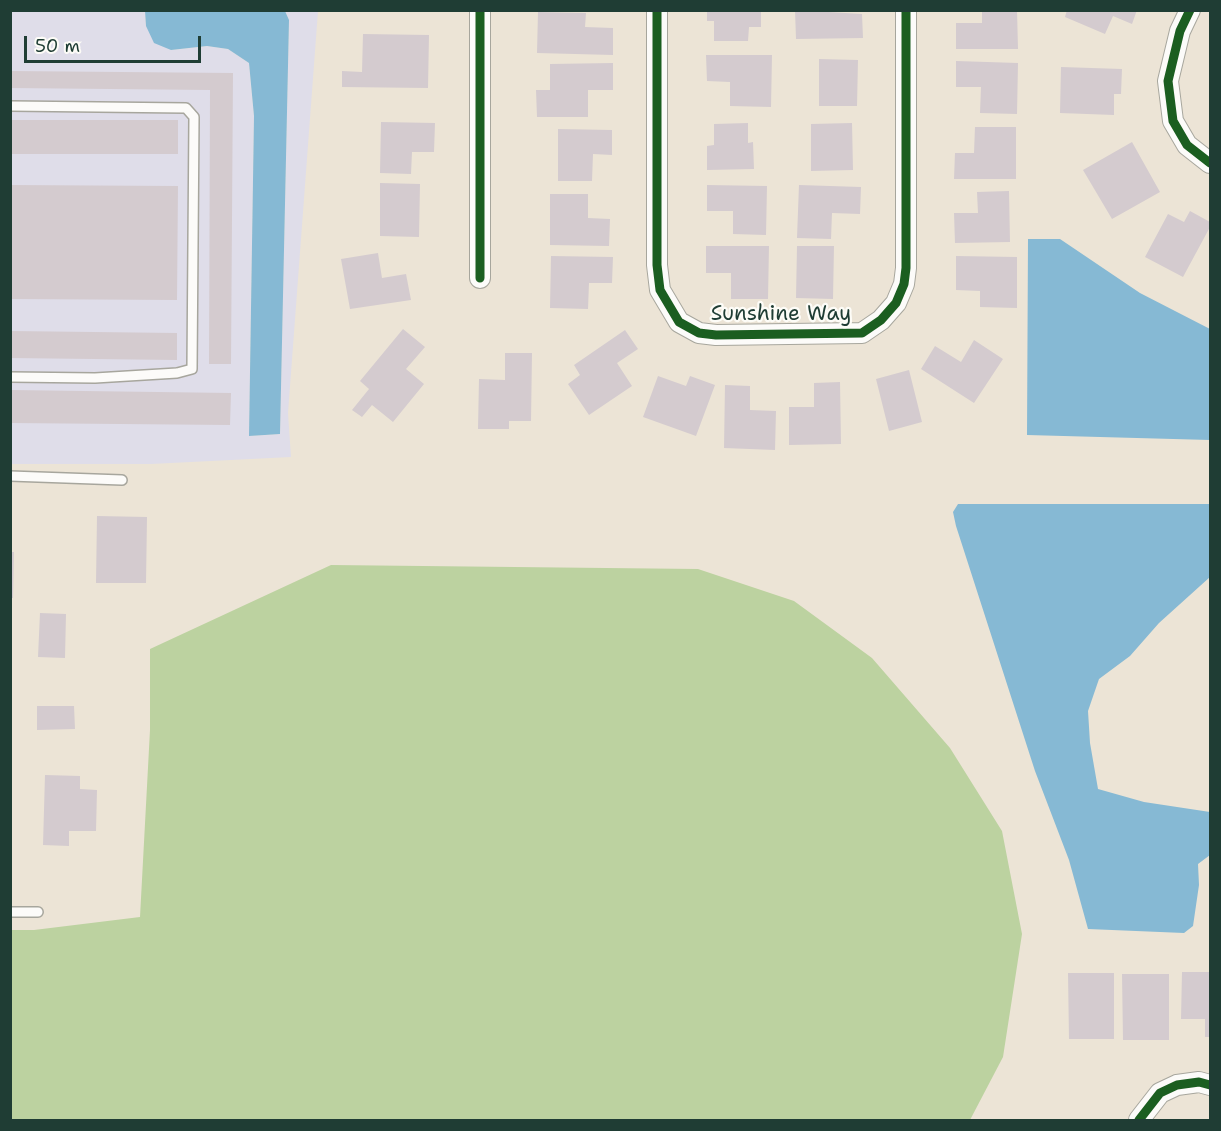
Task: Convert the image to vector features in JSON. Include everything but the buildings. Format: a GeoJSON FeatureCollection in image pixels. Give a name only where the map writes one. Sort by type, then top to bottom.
{"type":"FeatureCollection","features":[{"type":"Feature","properties":{"kind":"street"},"geometry":{"type":"LineString","coordinates":[[480,10],[480,278]]}},
{"type":"Feature","properties":{"kind":"street","name":"Sunshine Way"},"geometry":{"type":"LineString","coordinates":[[657,10],[657,265],[660,290],[679,322],[699,333],[716,335],[862,333],[881,320],[896,303],[904,284],[906,268],[906,10]]}},
{"type":"Feature","properties":{"kind":"street"},"geometry":{"type":"LineString","coordinates":[[1190,10],[1180,31],[1168,81],[1173,121],[1187,145],[1210,163]]}},
{"type":"Feature","properties":{"kind":"street"},"geometry":{"type":"LineString","coordinates":[[1139,1120],[1160,1093],[1177,1085],[1199,1082],[1210,1085]]}},
{"type":"Feature","properties":{"kind":"lane"},"geometry":{"type":"LineString","coordinates":[[10,106],[186,108],[194,117],[192,369],[177,373],[95,378],[10,377]]}},
{"type":"Feature","properties":{"kind":"lane"},"geometry":{"type":"LineString","coordinates":[[10,476],[122,480]]}},
{"type":"Feature","properties":{"kind":"lane"},"geometry":{"type":"LineString","coordinates":[[10,912],[38,912]]}},
{"type":"Feature","properties":{"kind":"shaded area"},"geometry":{"type":"Polygon","coordinates":[[[10,11],[145,11],[146,26],[171,50],[207,46],[228,49],[249,63],[254,116],[249,436],[280,434],[289,20],[285,11],[318,11],[288,413],[291,457],[151,464],[11,464],[10,11]]]}},
{"type":"Feature","properties":{"kind":"green space"},"geometry":{"type":"Polygon","coordinates":[[[331,565],[698,569],[794,601],[872,658],[950,748],[1002,831],[1022,934],[1003,1057],[970,1120],[11,1120],[11,930],[34,930],[140,917],[150,730],[150,649],[331,565]]]}},
{"type":"Feature","properties":{"kind":"water"},"geometry":{"type":"Polygon","coordinates":[[[145,11],[285,11],[289,20],[280,434],[249,436],[254,116],[249,63],[228,49],[207,46],[171,50],[154,43],[146,26],[145,11]]]}},
{"type":"Feature","properties":{"kind":"water"},"geometry":{"type":"Polygon","coordinates":[[[1028,239],[1060,239],[1140,293],[1210,329],[1210,440],[1027,435],[1028,239]]]}},
{"type":"Feature","properties":{"kind":"water"},"geometry":{"type":"Polygon","coordinates":[[[958,504],[1210,504],[1210,577],[1159,623],[1130,656],[1099,679],[1088,711],[1090,743],[1098,789],[1144,802],[1210,812],[1210,855],[1198,864],[1199,885],[1193,926],[1184,933],[1088,929],[1069,860],[1035,771],[956,526],[953,512],[958,504]]]}},
{"type":"Feature","properties":{"kind":"cycle path"},"geometry":{"type":"LineString","coordinates":[[480,10],[480,278]]}},
{"type":"Feature","properties":{"kind":"cycle path"},"geometry":{"type":"LineString","coordinates":[[657,10],[657,265],[660,290],[679,322],[699,333],[716,335],[862,333],[881,320],[896,303],[904,284],[906,268],[906,10]]}},
{"type":"Feature","properties":{"kind":"cycle path"},"geometry":{"type":"LineString","coordinates":[[1190,10],[1180,31],[1168,81],[1173,121],[1187,145],[1210,163]]}},
{"type":"Feature","properties":{"kind":"cycle path"},"geometry":{"type":"LineString","coordinates":[[1139,1120],[1160,1093],[1177,1085],[1199,1082],[1210,1085]]}}]}
